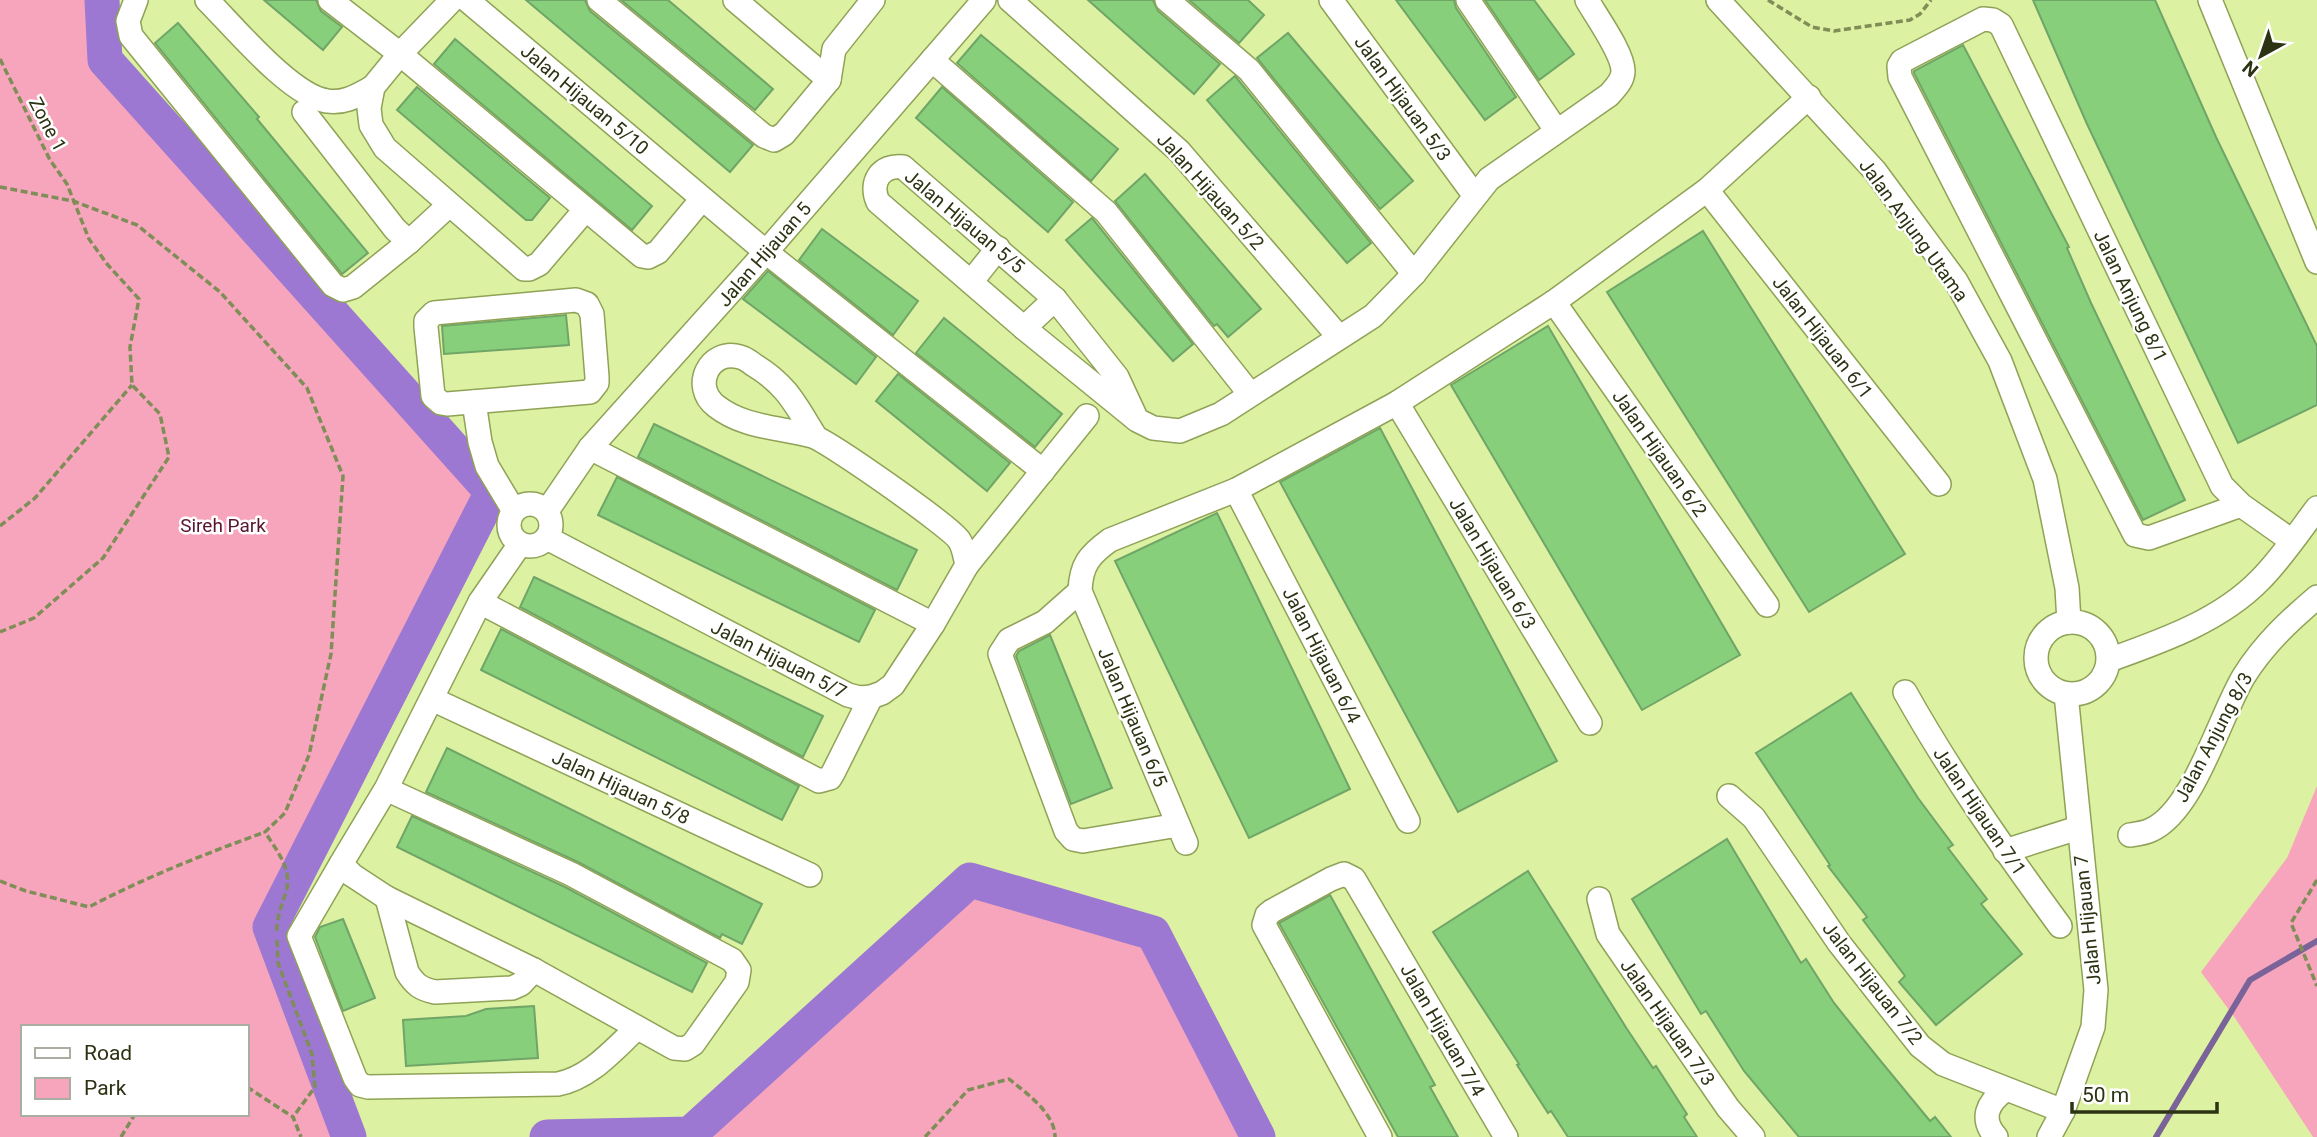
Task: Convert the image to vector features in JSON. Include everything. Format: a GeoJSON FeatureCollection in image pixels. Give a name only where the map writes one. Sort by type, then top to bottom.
{"type":"FeatureCollection","features":[{"type":"Feature","properties":{"kind":"street"},"geometry":{"type":"LineString","coordinates":[[136,0],[128,21],[131,36],[334,285],[343,290],[353,287],[409,242],[449,205]]}},
{"type":"Feature","properties":{"kind":"street"},"geometry":{"type":"LineString","coordinates":[[207,0],[289,82],[326,101],[346,101],[373,87],[400,54],[452,0]]}},
{"type":"Feature","properties":{"kind":"street"},"geometry":{"type":"LineString","coordinates":[[330,0],[400,54],[637,253],[648,257],[657,252],[702,199]]}},
{"type":"Feature","properties":{"kind":"street","name":"Jalan Hijauan 5/10"},"geometry":{"type":"LineString","coordinates":[[467,0],[766,252],[1043,471]]}},
{"type":"Feature","properties":{"kind":"street"},"geometry":{"type":"LineString","coordinates":[[599,0],[768,139],[784,134],[829,80],[834,49],[867,2]]}},
{"type":"Feature","properties":{"kind":"street"},"geometry":{"type":"LineString","coordinates":[[735,0],[829,80]]}},
{"type":"Feature","properties":{"kind":"street","name":"Jalan Hijauan 5"},"geometry":{"type":"LineString","coordinates":[[547,510],[590,447],[766,252],[984,0]]}},
{"type":"Feature","properties":{"kind":"street","name":"Jalan Hijauan 5/2"},"geometry":{"type":"LineString","coordinates":[[1010,0],[1179,151],[1339,337]]}},
{"type":"Feature","properties":{"kind":"street"},"geometry":{"type":"LineString","coordinates":[[1167,0],[1248,70],[1414,274]]}},
{"type":"Feature","properties":{"kind":"street","name":"Jalan Hijauan 5/3"},"geometry":{"type":"LineString","coordinates":[[1331,0],[1475,196]]}},
{"type":"Feature","properties":{"kind":"street"},"geometry":{"type":"LineString","coordinates":[[1468,0],[1556,130]]}},
{"type":"Feature","properties":{"kind":"street","name":"Jalan Hijauan 5/5"},"geometry":{"type":"LineString","coordinates":[[1137,420],[1117,377],[1055,299],[903,167],[890,167],[880,173],[874,189],[878,202],[1024,328],[1137,420],[1153,428],[1180,431],[1221,414],[1373,316],[1414,274],[1489,178],[1609,95],[1618,85],[1623,71],[1617,52],[1587,0]]}},
{"type":"Feature","properties":{"kind":"street","name":"Jalan Anjung Utama"},"geometry":{"type":"LineString","coordinates":[[1718,0],[1875,172],[1956,281],[2000,361],[2045,479],[2067,588],[2069,622]]}},
{"type":"Feature","properties":{"kind":"street"},"geometry":{"type":"LineString","coordinates":[[2210,0],[2317,262]]}},
{"type":"Feature","properties":{"kind":"street","name":"Jalan Anjung 8/1"},"geometry":{"type":"LineString","coordinates":[[2241,505],[2149,538],[2134,535],[1900,77],[1899,66],[1906,58],[1983,19],[1993,20],[2001,25],[2222,486],[2241,505],[2292,541]]}},
{"type":"Feature","properties":{"kind":"street"},"geometry":{"type":"LineString","coordinates":[[932,60],[1106,212],[1250,394]]}},
{"type":"Feature","properties":{"kind":"street"},"geometry":{"type":"LineString","coordinates":[[373,87],[369,108],[371,125],[385,148],[519,266],[529,269],[539,264],[585,210]]}},
{"type":"Feature","properties":{"kind":"street"},"geometry":{"type":"LineString","coordinates":[[1080,591],[1081,572],[1095,551],[1110,540],[1236,490],[1397,403],[1554,302],[1707,190],[1809,97]]}},
{"type":"Feature","properties":{"kind":"street"},"geometry":{"type":"LineString","coordinates":[[303,112],[395,229],[409,242]]}},
{"type":"Feature","properties":{"kind":"street","name":"Jalan Hijauan 6/1"},"geometry":{"type":"LineString","coordinates":[[1707,190],[1940,484]]}},
{"type":"Feature","properties":{"kind":"street"},"geometry":{"type":"LineString","coordinates":[[971,282],[998,248]]}},
{"type":"Feature","properties":{"kind":"street"},"geometry":{"type":"LineString","coordinates":[[1024,328],[1055,299]]}},
{"type":"Feature","properties":{"kind":"street"},"geometry":{"type":"LineString","coordinates":[[582,301],[590,308],[597,377],[594,388],[584,393],[474,402],[442,403],[433,396],[426,327],[429,316],[439,311],[582,301]]}},
{"type":"Feature","properties":{"kind":"street","name":"Jalan Hijauan 6/2"},"geometry":{"type":"LineString","coordinates":[[1554,302],[1767,605]]}},
{"type":"Feature","properties":{"kind":"street"},"geometry":{"type":"LineString","coordinates":[[815,436],[764,428],[718,408],[708,399],[704,388],[709,366],[717,359],[741,357],[766,372],[787,391],[815,436],[950,530],[960,541],[967,565]]}},
{"type":"Feature","properties":{"kind":"street"},"geometry":{"type":"LineString","coordinates":[[474,402],[480,442],[488,466],[514,511]]}},
{"type":"Feature","properties":{"kind":"street","name":"Jalan Hijauan 6/3"},"geometry":{"type":"LineString","coordinates":[[1397,403],[1590,723]]}},
{"type":"Feature","properties":{"kind":"street","name":"Jalan Hijauan 5/7"},"geometry":{"type":"LineString","coordinates":[[547,538],[848,695],[871,697],[893,685],[967,565],[1087,416]]}},
{"type":"Feature","properties":{"kind":"street"},"geometry":{"type":"LineString","coordinates":[[590,447],[933,624]]}},
{"type":"Feature","properties":{"kind":"street","name":"Jalan Hijauan 6/4"},"geometry":{"type":"LineString","coordinates":[[1236,490],[1408,821]]}},
{"type":"Feature","properties":{"kind":"street"},"geometry":{"type":"LineString","coordinates":[[526,503],[547,510],[552,524],[547,538],[534,546],[520,544],[510,532],[509,525],[514,511],[526,503]]}},
{"type":"Feature","properties":{"kind":"street"},"geometry":{"type":"LineString","coordinates":[[2109,660],[2157,643],[2214,616],[2260,581],[2317,508]]}},
{"type":"Feature","properties":{"kind":"street"},"geometry":{"type":"LineString","coordinates":[[520,544],[480,602],[386,789],[299,936],[360,1085],[396,1087],[572,1082],[585,1075],[637,1028]]}},
{"type":"Feature","properties":{"kind":"street","name":"Jalan Hijauan 6/5"},"geometry":{"type":"LineString","coordinates":[[1080,591],[1182,834],[1083,841],[1073,839],[1066,831],[1000,654],[1009,640],[1045,622],[1080,591]]}},
{"type":"Feature","properties":{"kind":"street","name":"Jalan Anjung 8/3"},"geometry":{"type":"LineString","coordinates":[[2130,835],[2152,830],[2168,818],[2186,796],[2243,678],[2260,653],[2285,625],[2317,597]]}},
{"type":"Feature","properties":{"kind":"street"},"geometry":{"type":"LineString","coordinates":[[480,602],[819,781],[825,780],[833,773],[871,697]]}},
{"type":"Feature","properties":{"kind":"street"},"geometry":{"type":"LineString","coordinates":[[2069,622],[2089,626],[2097,632],[2104,640],[2109,660],[2102,680],[2095,687],[2076,695],[2066,694],[2047,685],[2037,667],[2036,656],[2042,637],[2050,629],[2069,622]]}},
{"type":"Feature","properties":{"kind":"street","name":"Jalan Hijauan 7/1"},"geometry":{"type":"LineString","coordinates":[[1905,692],[1930,738],[2005,851],[2060,926]]}},
{"type":"Feature","properties":{"kind":"street","name":"Jalan Hijauan 7"},"geometry":{"type":"LineString","coordinates":[[2049,1137],[2063,1111],[2093,1027],[2096,990],[2066,694]]}},
{"type":"Feature","properties":{"kind":"street","name":"Jalan Hijauan 5/8"},"geometry":{"type":"LineString","coordinates":[[432,699],[810,875]]}},
{"type":"Feature","properties":{"kind":"street"},"geometry":{"type":"LineString","coordinates":[[341,864],[352,875],[387,898],[534,970],[680,1050],[689,1047],[737,982],[739,970],[736,964],[571,874],[386,789]]}},
{"type":"Feature","properties":{"kind":"street","name":"Jalan Hijauan 7/2"},"geometry":{"type":"LineString","coordinates":[[1729,796],[1754,818],[1839,943],[1920,1046],[1943,1065],[2063,1111]]}},
{"type":"Feature","properties":{"kind":"street"},"geometry":{"type":"LineString","coordinates":[[2005,851],[2078,828]]}},
{"type":"Feature","properties":{"kind":"street","name":"Jalan Hijauan 7/4"},"geometry":{"type":"LineString","coordinates":[[1380,1137],[1264,925],[1272,911],[1331,878],[1344,874],[1354,879],[1506,1137]]}},
{"type":"Feature","properties":{"kind":"street"},"geometry":{"type":"LineString","coordinates":[[387,898],[407,972],[423,990],[435,992],[512,988],[521,984],[534,970]]}},
{"type":"Feature","properties":{"kind":"street","name":"Jalan Hijauan 7/3"},"geometry":{"type":"LineString","coordinates":[[1600,899],[1608,934],[1728,1108],[1753,1137]]}},
{"type":"Feature","properties":{"kind":"street"},"geometry":{"type":"LineString","coordinates":[[1996,1137],[1988,1129],[1986,1113],[1992,1099],[2005,1090]]}},
{"type":"Feature","properties":{"kind":"path"},"geometry":{"type":"LineString","coordinates":[[1768,0],[1812,27],[1834,31],[1910,20],[1920,14],[1931,0]]}},
{"type":"Feature","properties":{"kind":"path","name":"Zone 1"},"geometry":{"type":"LineString","coordinates":[[0,59],[50,160],[67,184],[89,239],[107,264],[139,299],[130,347],[132,385]]}},
{"type":"Feature","properties":{"kind":"path"},"geometry":{"type":"LineString","coordinates":[[0,187],[73,201],[137,225],[220,292],[307,388],[343,476],[331,654],[309,755],[285,813],[265,832],[198,856],[89,907],[26,891],[0,881]]}},
{"type":"Feature","properties":{"kind":"path"},"geometry":{"type":"LineString","coordinates":[[0,526],[35,498],[132,385],[160,414],[170,457],[103,558],[34,618],[0,632]]}},
{"type":"Feature","properties":{"kind":"path"},"geometry":{"type":"LineString","coordinates":[[265,832],[284,862],[288,884],[277,922],[278,963],[312,1054],[315,1087],[293,1117]]}},
{"type":"Feature","properties":{"kind":"path"},"geometry":{"type":"LineString","coordinates":[[2317,880],[2291,923],[2317,986]]}},
{"type":"Feature","properties":{"kind":"path"},"geometry":{"type":"LineString","coordinates":[[925,1137],[968,1090],[1009,1079],[1032,1097],[1055,1128],[1055,1137]]}},
{"type":"Feature","properties":{"kind":"path"},"geometry":{"type":"LineString","coordinates":[[248,1088],[293,1117],[301,1137]]}},
{"type":"Feature","properties":{"kind":"path"},"geometry":{"type":"LineString","coordinates":[[121,1137],[134,1116]]}},
{"type":"Feature","properties":{"kind":"green space","name":"Sireh Park"},"geometry":{"type":"Polygon","coordinates":[[[0,0],[102,0],[105,60],[492,492],[270,927],[349,1137],[0,1137],[0,0]]]}},
{"type":"Feature","properties":{"kind":"green space"},"geometry":{"type":"Polygon","coordinates":[[[2317,786],[2317,1137],[2313,1137],[2235,1018],[2201,972],[2287,858],[2317,786]]]}},
{"type":"Feature","properties":{"kind":"green space"},"geometry":{"type":"Polygon","coordinates":[[[970,880],[1153,933],[1258,1137],[547,1137],[690,1134],[970,880]]]}},
{"type":"Feature","properties":{"kind":"building"},"geometry":{"type":"Polygon","coordinates":[[[264,0],[316,0],[321,11],[342,27],[323,50],[264,0]]]}},
{"type":"Feature","properties":{"kind":"building"},"geometry":{"type":"Polygon","coordinates":[[[526,0],[585,0],[590,11],[753,145],[730,172],[526,0]]]}},
{"type":"Feature","properties":{"kind":"building"},"geometry":{"type":"Polygon","coordinates":[[[621,0],[668,0],[773,89],[755,110],[621,0]]]}},
{"type":"Feature","properties":{"kind":"building"},"geometry":{"type":"Polygon","coordinates":[[[1088,0],[1153,0],[1158,11],[1220,64],[1194,94],[1088,0]]]}},
{"type":"Feature","properties":{"kind":"building"},"geometry":{"type":"Polygon","coordinates":[[[1189,0],[1248,0],[1264,15],[1239,43],[1189,0]]]}},
{"type":"Feature","properties":{"kind":"building"},"geometry":{"type":"Polygon","coordinates":[[[1396,0],[1454,0],[1456,8],[1516,97],[1485,120],[1396,0]]]}},
{"type":"Feature","properties":{"kind":"building"},"geometry":{"type":"Polygon","coordinates":[[[1485,0],[1534,0],[1574,54],[1539,80],[1485,0]]]}},
{"type":"Feature","properties":{"kind":"building"},"geometry":{"type":"Polygon","coordinates":[[[2033,0],[2155,0],[2216,137],[2317,346],[2317,405],[2238,443],[2087,124],[2033,0]]]}},
{"type":"Feature","properties":{"kind":"building"},"geometry":{"type":"Polygon","coordinates":[[[178,23],[259,117],[257,119],[368,253],[342,274],[155,43],[178,23]]]}},
{"type":"Feature","properties":{"kind":"building"},"geometry":{"type":"Polygon","coordinates":[[[1288,33],[1413,181],[1380,209],[1257,58],[1288,33]]]}},
{"type":"Feature","properties":{"kind":"building"},"geometry":{"type":"Polygon","coordinates":[[[981,35],[1118,149],[1091,181],[957,63],[981,35]]]}},
{"type":"Feature","properties":{"kind":"building"},"geometry":{"type":"Polygon","coordinates":[[[455,39],[652,206],[632,230],[434,64],[455,39]]]}},
{"type":"Feature","properties":{"kind":"building"},"geometry":{"type":"Polygon","coordinates":[[[1963,45],[2069,247],[2067,248],[2091,303],[2185,500],[2143,520],[1914,73],[1963,45]]]}},
{"type":"Feature","properties":{"kind":"building"},"geometry":{"type":"Polygon","coordinates":[[[1235,76],[1371,243],[1347,263],[1207,100],[1235,76]]]}},
{"type":"Feature","properties":{"kind":"building"},"geometry":{"type":"Polygon","coordinates":[[[417,87],[550,198],[532,220],[526,220],[397,110],[417,87]]]}},
{"type":"Feature","properties":{"kind":"building"},"geometry":{"type":"Polygon","coordinates":[[[942,87],[1073,202],[1048,232],[916,118],[942,87]]]}},
{"type":"Feature","properties":{"kind":"building"},"geometry":{"type":"Polygon","coordinates":[[[1145,174],[1261,309],[1228,337],[1217,324],[1214,326],[1115,201],[1145,174]]]}},
{"type":"Feature","properties":{"kind":"building"},"geometry":{"type":"Polygon","coordinates":[[[1092,218],[1193,344],[1173,361],[1066,240],[1092,218]]]}},
{"type":"Feature","properties":{"kind":"building"},"geometry":{"type":"Polygon","coordinates":[[[822,229],[918,301],[893,335],[799,260],[822,229]]]}},
{"type":"Feature","properties":{"kind":"building"},"geometry":{"type":"Polygon","coordinates":[[[1703,231],[1905,554],[1809,612],[1607,292],[1703,231]]]}},
{"type":"Feature","properties":{"kind":"building"},"geometry":{"type":"Polygon","coordinates":[[[768,271],[876,357],[856,384],[743,299],[768,271]]]}},
{"type":"Feature","properties":{"kind":"building"},"geometry":{"type":"Polygon","coordinates":[[[566,315],[569,345],[444,354],[442,326],[566,315]]]}},
{"type":"Feature","properties":{"kind":"building"},"geometry":{"type":"Polygon","coordinates":[[[944,318],[1062,414],[1035,447],[916,353],[944,318]]]}},
{"type":"Feature","properties":{"kind":"building"},"geometry":{"type":"Polygon","coordinates":[[[1548,326],[1740,655],[1642,710],[1451,385],[1548,326]]]}},
{"type":"Feature","properties":{"kind":"building"},"geometry":{"type":"Polygon","coordinates":[[[898,374],[1010,463],[987,491],[876,401],[898,374]]]}},
{"type":"Feature","properties":{"kind":"building"},"geometry":{"type":"Polygon","coordinates":[[[654,424],[917,550],[897,590],[638,457],[654,424]]]}},
{"type":"Feature","properties":{"kind":"building"},"geometry":{"type":"Polygon","coordinates":[[[1380,428],[1557,761],[1458,812],[1280,482],[1380,428]]]}},
{"type":"Feature","properties":{"kind":"building"},"geometry":{"type":"Polygon","coordinates":[[[617,477],[875,610],[859,642],[598,515],[617,477]]]}},
{"type":"Feature","properties":{"kind":"building"},"geometry":{"type":"Polygon","coordinates":[[[1217,513],[1350,789],[1249,838],[1115,561],[1217,513]]]}},
{"type":"Feature","properties":{"kind":"building"},"geometry":{"type":"Polygon","coordinates":[[[534,577],[823,716],[803,757],[520,607],[534,577]]]}},
{"type":"Feature","properties":{"kind":"building"},"geometry":{"type":"Polygon","coordinates":[[[501,629],[799,786],[782,820],[481,670],[501,629]]]}},
{"type":"Feature","properties":{"kind":"building"},"geometry":{"type":"Polygon","coordinates":[[[1050,635],[1112,788],[1071,804],[1016,656],[1019,651],[1050,635]]]}},
{"type":"Feature","properties":{"kind":"building"},"geometry":{"type":"Polygon","coordinates":[[[1851,693],[1918,798],[1953,845],[1948,848],[1987,899],[1981,904],[2022,954],[1936,1025],[1899,982],[1905,976],[1863,920],[1867,917],[1828,866],[1830,865],[1756,753],[1851,693]]]}},
{"type":"Feature","properties":{"kind":"building"},"geometry":{"type":"Polygon","coordinates":[[[447,748],[762,904],[742,944],[722,934],[720,938],[578,862],[426,792],[447,748]]]}},
{"type":"Feature","properties":{"kind":"building"},"geometry":{"type":"Polygon","coordinates":[[[412,816],[565,887],[707,963],[692,992],[397,847],[412,816]]]}},
{"type":"Feature","properties":{"kind":"building"},"geometry":{"type":"Polygon","coordinates":[[[1727,839],[1801,963],[1806,959],[1834,1003],[1879,1059],[1930,1121],[1935,1117],[1951,1137],[1799,1137],[1744,1071],[1706,1011],[1701,1014],[1632,899],[1727,839]]]}},
{"type":"Feature","properties":{"kind":"building"},"geometry":{"type":"Polygon","coordinates":[[[1528,871],[1627,1029],[1653,1068],[1656,1066],[1687,1114],[1684,1117],[1697,1137],[1568,1137],[1551,1111],[1548,1113],[1517,1065],[1519,1064],[1433,932],[1528,871]]]}},
{"type":"Feature","properties":{"kind":"building"},"geometry":{"type":"Polygon","coordinates":[[[1330,895],[1435,1085],[1430,1087],[1458,1137],[1398,1137],[1279,923],[1330,895]]]}},
{"type":"Feature","properties":{"kind":"building"},"geometry":{"type":"Polygon","coordinates":[[[343,919],[375,998],[343,1011],[315,937],[320,927],[343,919]]]}},
{"type":"Feature","properties":{"kind":"building"},"geometry":{"type":"Polygon","coordinates":[[[534,1006],[538,1058],[406,1066],[403,1020],[466,1016],[486,1009],[534,1006]]]}},
{"type":"Feature","properties":{"kind":"waterway"},"geometry":{"type":"LineString","coordinates":[[102,0],[105,60],[492,492],[270,927],[349,1137]]}},
{"type":"Feature","properties":{"kind":"waterway"},"geometry":{"type":"LineString","coordinates":[[547,1137],[690,1134],[970,880],[1153,933],[1258,1137]]}},
{"type":"Feature","properties":{"kind":"waterway"},"geometry":{"type":"LineString","coordinates":[[2156,1137],[2250,980],[2317,941]]}}]}
